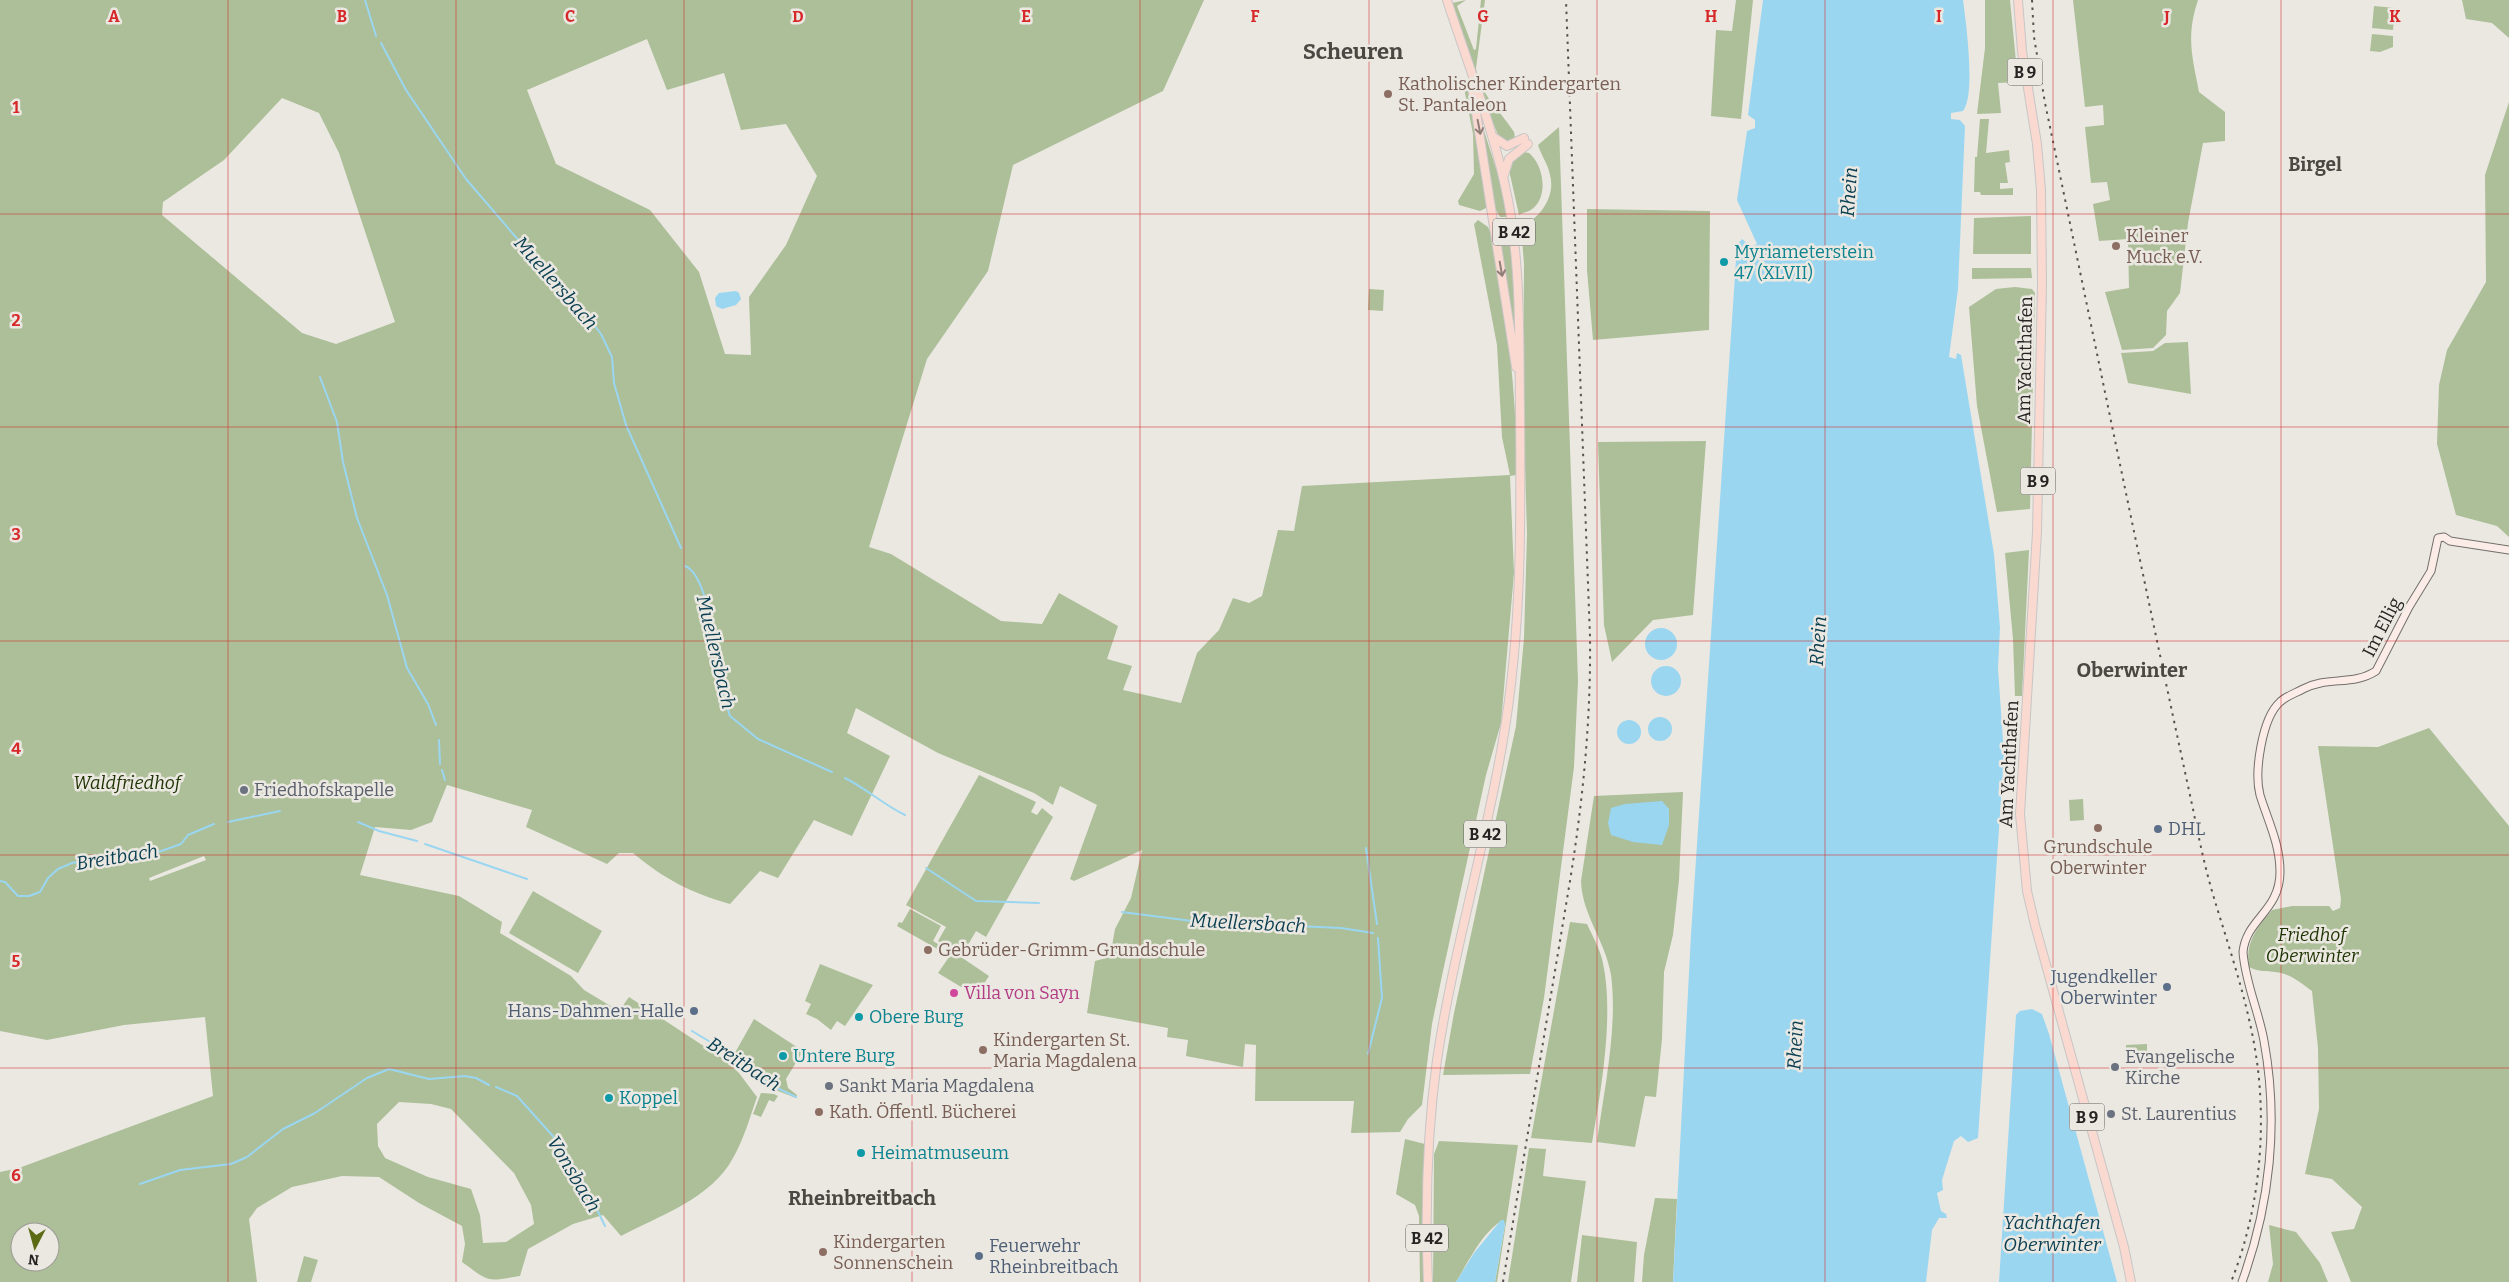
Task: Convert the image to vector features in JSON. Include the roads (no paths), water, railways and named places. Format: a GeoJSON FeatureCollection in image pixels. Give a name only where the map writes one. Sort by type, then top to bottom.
{"type":"FeatureCollection","features":[{"type":"Feature","properties":{"kind":"main road","name":"B 42"},"geometry":{"type":"LineString","coordinates":[[1428,1282],[1427,1193],[1430,1124],[1437,1062],[1504,739],[1515,655],[1521,534],[1518,271],[1514,236],[1504,177],[1447,0]]}},
{"type":"Feature","properties":{"kind":"main road","name":"Am Yachthafen"},"geometry":{"type":"LineString","coordinates":[[2018,0],[2022,51],[2039,162],[2042,234],[2037,532],[2021,782],[2020,830],[2027,891],[2034,925],[2124,1247],[2131,1282]]}},
{"type":"Feature","properties":{"kind":"main road"},"geometry":{"type":"LineString","coordinates":[[1472,79],[1472,94],[1515,366],[1520,376]]}},
{"type":"Feature","properties":{"kind":"main road"},"geometry":{"type":"LineString","coordinates":[[1491,134],[1500,144],[1507,146],[1526,141],[1509,160],[1504,177]]}},
{"type":"Feature","properties":{"kind":"street","name":"Im Ellig"},"geometry":{"type":"LineString","coordinates":[[2242,1282],[2256,1240],[2264,1201],[2271,1123],[2265,1046],[2243,952],[2249,933],[2270,907],[2279,884],[2279,857],[2276,840],[2260,795],[2259,770],[2265,727],[2274,709],[2280,702],[2306,687],[2326,682],[2355,681],[2366,678],[2376,671],[2404,614],[2431,571],[2438,538],[2444,537],[2450,541],[2508,550]]}},
{"type":"Feature","properties":{"kind":"water","name":"Rhein"},"geometry":{"type":"Polygon","coordinates":[[[1763,0],[1963,0],[1970,75],[1967,103],[1963,111],[1951,113],[1951,119],[1960,120],[1965,126],[1958,289],[1949,357],[1956,359],[1957,353],[1961,355],[1994,554],[2000,628],[1998,668],[2004,755],[1978,1138],[1968,1142],[1961,1136],[1954,1141],[1942,1180],[1943,1190],[1937,1193],[1941,1211],[1946,1214],[1947,1218],[1939,1218],[1932,1230],[1926,1282],[1673,1282],[1691,934],[1737,245],[1742,239],[1751,247],[1757,244],[1737,200],[1747,131],[1755,128],[1755,120],[1748,115],[1763,0]]]}},
{"type":"Feature","properties":{"kind":"water"},"geometry":{"type":"Polygon","coordinates":[[[736,291],[741,299],[736,305],[722,309],[716,306],[715,298],[719,293],[736,291]]]}},
{"type":"Feature","properties":{"kind":"water"},"geometry":{"type":"Polygon","coordinates":[[[1661,628],[1672,633],[1677,644],[1672,655],[1661,660],[1650,655],[1645,644],[1650,633],[1661,628]]]}},
{"type":"Feature","properties":{"kind":"water"},"geometry":{"type":"Polygon","coordinates":[[[1666,666],[1677,670],[1681,681],[1677,692],[1666,696],[1655,692],[1651,681],[1655,670],[1666,666]]]}},
{"type":"Feature","properties":{"kind":"water"},"geometry":{"type":"Polygon","coordinates":[[[1660,717],[1669,720],[1672,729],[1669,738],[1660,741],[1651,738],[1648,729],[1651,720],[1660,717]]]}},
{"type":"Feature","properties":{"kind":"water"},"geometry":{"type":"Polygon","coordinates":[[[1629,720],[1638,723],[1641,732],[1638,741],[1629,744],[1620,741],[1617,732],[1620,723],[1629,720]]]}},
{"type":"Feature","properties":{"kind":"water"},"geometry":{"type":"Polygon","coordinates":[[[1662,801],[1669,809],[1669,825],[1662,845],[1633,842],[1611,835],[1608,823],[1611,808],[1625,804],[1662,801]]]}},
{"type":"Feature","properties":{"kind":"water","name":"Yachthafen Oberwinter"},"geometry":{"type":"Polygon","coordinates":[[[2032,1009],[2042,1014],[2049,1034],[2117,1282],[1999,1282],[2016,1015],[2020,1011],[2032,1009]]]}},
{"type":"Feature","properties":{"kind":"water"},"geometry":{"type":"Polygon","coordinates":[[[1501,1220],[1504,1220],[1505,1225],[1495,1282],[1456,1282],[1474,1253],[1501,1220]]]}},
{"type":"Feature","properties":{"kind":"waterway","name":"Muellersbach"},"geometry":{"type":"LineString","coordinates":[[365,0],[376,36]]}},
{"type":"Feature","properties":{"kind":"waterway","name":"Muellersbach"},"geometry":{"type":"LineString","coordinates":[[381,43],[406,90],[466,179],[532,256],[577,302],[601,334],[612,357],[614,383],[626,425],[681,548]]}},
{"type":"Feature","properties":{"kind":"waterway"},"geometry":{"type":"LineString","coordinates":[[320,377],[337,422],[343,462],[357,518],[387,595],[407,668],[428,704],[436,725]]}},
{"type":"Feature","properties":{"kind":"waterway","name":"Muellersbach"},"geometry":{"type":"LineString","coordinates":[[685,566],[694,574],[702,590],[714,634],[730,716],[758,739],[832,772]]}},
{"type":"Feature","properties":{"kind":"waterway"},"geometry":{"type":"LineString","coordinates":[[439,740],[440,764]]}},
{"type":"Feature","properties":{"kind":"waterway"},"geometry":{"type":"LineString","coordinates":[[442,770],[445,780]]}},
{"type":"Feature","properties":{"kind":"waterway","name":"Muellersbach"},"geometry":{"type":"LineString","coordinates":[[845,778],[905,815]]}},
{"type":"Feature","properties":{"kind":"waterway","name":"Breitbach"},"geometry":{"type":"LineString","coordinates":[[228,822],[280,811]]}},
{"type":"Feature","properties":{"kind":"waterway","name":"Breitbach"},"geometry":{"type":"LineString","coordinates":[[358,822],[379,831],[417,841]]}},
{"type":"Feature","properties":{"kind":"waterway","name":"Breitbach"},"geometry":{"type":"LineString","coordinates":[[0,881],[5,882],[18,896],[29,896],[40,892],[48,878],[58,869],[72,863],[117,855],[150,855],[181,844],[188,835],[214,824]]}},
{"type":"Feature","properties":{"kind":"waterway","name":"Breitbach"},"geometry":{"type":"LineString","coordinates":[[425,844],[527,879]]}},
{"type":"Feature","properties":{"kind":"waterway"},"geometry":{"type":"LineString","coordinates":[[1366,848],[1377,924]]}},
{"type":"Feature","properties":{"kind":"waterway","name":"Muellersbach"},"geometry":{"type":"LineString","coordinates":[[926,868],[976,901],[1039,903]]}},
{"type":"Feature","properties":{"kind":"waterway","name":"Muellersbach"},"geometry":{"type":"LineString","coordinates":[[1122,912],[1192,921],[1341,928],[1373,933]]}},
{"type":"Feature","properties":{"kind":"waterway","name":"Muellersbach"},"geometry":{"type":"LineString","coordinates":[[1368,1054],[1382,998],[1378,938]]}},
{"type":"Feature","properties":{"kind":"waterway","name":"Breitbach"},"geometry":{"type":"LineString","coordinates":[[692,1031],[737,1058],[771,1085],[796,1097]]}},
{"type":"Feature","properties":{"kind":"waterway"},"geometry":{"type":"LineString","coordinates":[[140,1184],[180,1170],[231,1164],[247,1157],[283,1129],[315,1113],[367,1078],[389,1069],[429,1079],[465,1076],[476,1078],[489,1085]]}},
{"type":"Feature","properties":{"kind":"waterway","name":"Vonsbach"},"geometry":{"type":"LineString","coordinates":[[496,1087],[517,1096],[560,1144],[583,1181],[605,1226]]}},
{"type":"Feature","properties":{"kind":"railway"},"geometry":{"type":"LineString","coordinates":[[1503,1282],[1575,851],[1585,759],[1589,698],[1590,637],[1566,0]]}},
{"type":"Feature","properties":{"kind":"railway"},"geometry":{"type":"LineString","coordinates":[[2032,0],[2034,37],[2045,103],[2155,633],[2205,865],[2243,994],[2258,1067],[2261,1140],[2256,1188],[2246,1236],[2231,1282]]}},
{"type":"Feature","properties":{"kind":"place","name":"Katholischer Kindergarten St. Pantaleon"},"geometry":{"type":"Point","coordinates":[1388,94]}},
{"type":"Feature","properties":{"kind":"place","name":"Kleiner Muck e.V."},"geometry":{"type":"Point","coordinates":[2116,246]}},
{"type":"Feature","properties":{"kind":"place","name":"Myriameterstein 47 (XLVII)"},"geometry":{"type":"Point","coordinates":[1724,262]}},
{"type":"Feature","properties":{"kind":"place","name":"Friedhofskapelle"},"geometry":{"type":"Point","coordinates":[244,790]}},
{"type":"Feature","properties":{"kind":"place","name":"Grundschule Oberwinter"},"geometry":{"type":"Point","coordinates":[2098,828]}},
{"type":"Feature","properties":{"kind":"place","name":"DHL"},"geometry":{"type":"Point","coordinates":[2158,829]}},
{"type":"Feature","properties":{"kind":"place","name":"Gebrüder-Grimm-Grundschule"},"geometry":{"type":"Point","coordinates":[928,950]}},
{"type":"Feature","properties":{"kind":"place","name":"Jugendkeller Oberwinter"},"geometry":{"type":"Point","coordinates":[2167,987]}},
{"type":"Feature","properties":{"kind":"place","name":"Villa von Sayn"},"geometry":{"type":"Point","coordinates":[954,993]}},
{"type":"Feature","properties":{"kind":"place","name":"Hans-Dahmen-Halle"},"geometry":{"type":"Point","coordinates":[694,1011]}},
{"type":"Feature","properties":{"kind":"place","name":"Obere Burg"},"geometry":{"type":"Point","coordinates":[859,1017]}},
{"type":"Feature","properties":{"kind":"place","name":"Kindergarten St. Maria Magdalena"},"geometry":{"type":"Point","coordinates":[983,1050]}},
{"type":"Feature","properties":{"kind":"place","name":"Untere Burg"},"geometry":{"type":"Point","coordinates":[783,1056]}},
{"type":"Feature","properties":{"kind":"place","name":"Evangelische Kirche"},"geometry":{"type":"Point","coordinates":[2115,1067]}},
{"type":"Feature","properties":{"kind":"place","name":"Sankt Maria Magdalena"},"geometry":{"type":"Point","coordinates":[829,1086]}},
{"type":"Feature","properties":{"kind":"place","name":"Koppel"},"geometry":{"type":"Point","coordinates":[609,1098]}},
{"type":"Feature","properties":{"kind":"place","name":"Kath. Öffentl. Bücherei"},"geometry":{"type":"Point","coordinates":[819,1112]}},
{"type":"Feature","properties":{"kind":"place","name":"St. Laurentius"},"geometry":{"type":"Point","coordinates":[2111,1114]}},
{"type":"Feature","properties":{"kind":"place","name":"Heimatmuseum"},"geometry":{"type":"Point","coordinates":[861,1153]}},
{"type":"Feature","properties":{"kind":"place","name":"Kindergarten Sonnenschein"},"geometry":{"type":"Point","coordinates":[823,1252]}},
{"type":"Feature","properties":{"kind":"place","name":"Feuerwehr Rheinbreitbach"},"geometry":{"type":"Point","coordinates":[979,1256]}},
{"type":"Feature","properties":{"kind":"district","name":"Scheuren"},"geometry":{"type":"Point","coordinates":[1353,51]}},
{"type":"Feature","properties":{"kind":"district","name":"Birgel"},"geometry":{"type":"Point","coordinates":[2315,164]}},
{"type":"Feature","properties":{"kind":"district","name":"Oberwinter"},"geometry":{"type":"Point","coordinates":[2132,670]}},
{"type":"Feature","properties":{"kind":"district","name":"Rheinbreitbach"},"geometry":{"type":"Point","coordinates":[862,1198]}},
{"type":"Feature","properties":{"kind":"park label","name":"Waldfriedhof"},"geometry":{"type":"Point","coordinates":[127,783]}},
{"type":"Feature","properties":{"kind":"park label","name":"Friedhof Oberwinter"},"geometry":{"type":"Point","coordinates":[2312,945]}}]}
